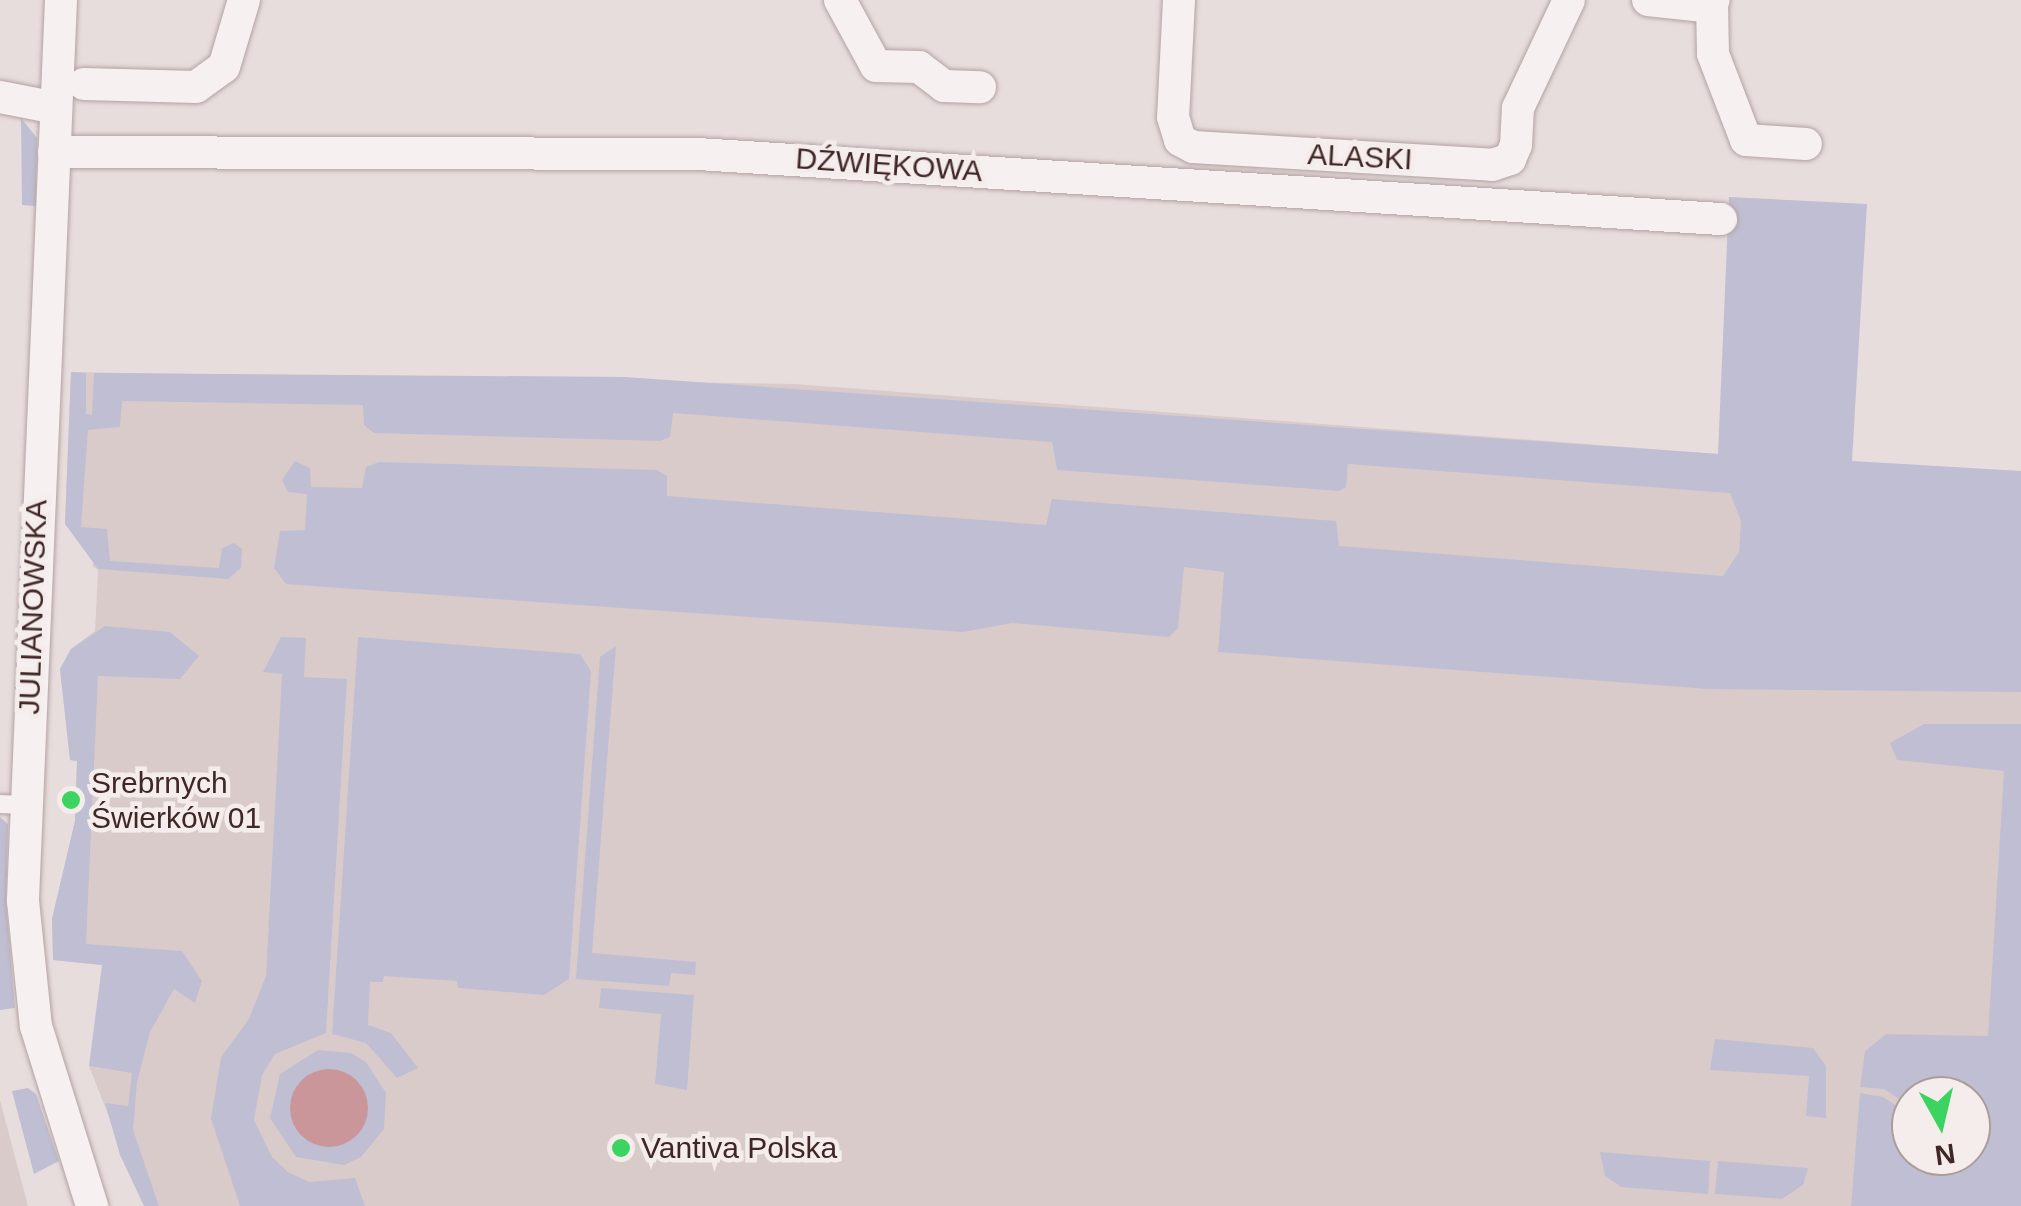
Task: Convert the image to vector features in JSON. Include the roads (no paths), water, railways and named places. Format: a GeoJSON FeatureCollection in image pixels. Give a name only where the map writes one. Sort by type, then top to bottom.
{"type":"FeatureCollection","features":[{"type":"Feature","properties":{"kind":"street","name":"JULIANOWSKA"},"geometry":{"type":"LineString","coordinates":[[61,0],[13,805],[36,1026],[92,1206]]}},
{"type":"Feature","properties":{"kind":"street"},"geometry":{"type":"LineString","coordinates":[[84,84],[196,87],[224,66],[244,0]]}},
{"type":"Feature","properties":{"kind":"street"},"geometry":{"type":"LineString","coordinates":[[840,0],[876,66],[919,67],[944,86],[980,87]]}},
{"type":"Feature","properties":{"kind":"street","name":"ALASKI"},"geometry":{"type":"LineString","coordinates":[[1179,0],[1173,117],[1180,140],[1193,147],[1492,165],[1510,159],[1516,145],[1518,108],[1569,0]]}},
{"type":"Feature","properties":{"kind":"street"},"geometry":{"type":"LineString","coordinates":[[1648,0],[1713,1],[1713,54],[1746,140],[1806,144]]}},
{"type":"Feature","properties":{"kind":"street"},"geometry":{"type":"LineString","coordinates":[[0,97],[56,108]]}},
{"type":"Feature","properties":{"kind":"street","name":"DŹWIĘKOWA"},"geometry":{"type":"LineString","coordinates":[[54,152],[698,154],[1721,219]]}},
{"type":"Feature","properties":{"kind":"place","name":"Srebrnych Świerków 01"},"geometry":{"type":"Point","coordinates":[71,800]}},
{"type":"Feature","properties":{"kind":"place","name":"Vantiva Polska"},"geometry":{"type":"Point","coordinates":[621,1148]}}]}
